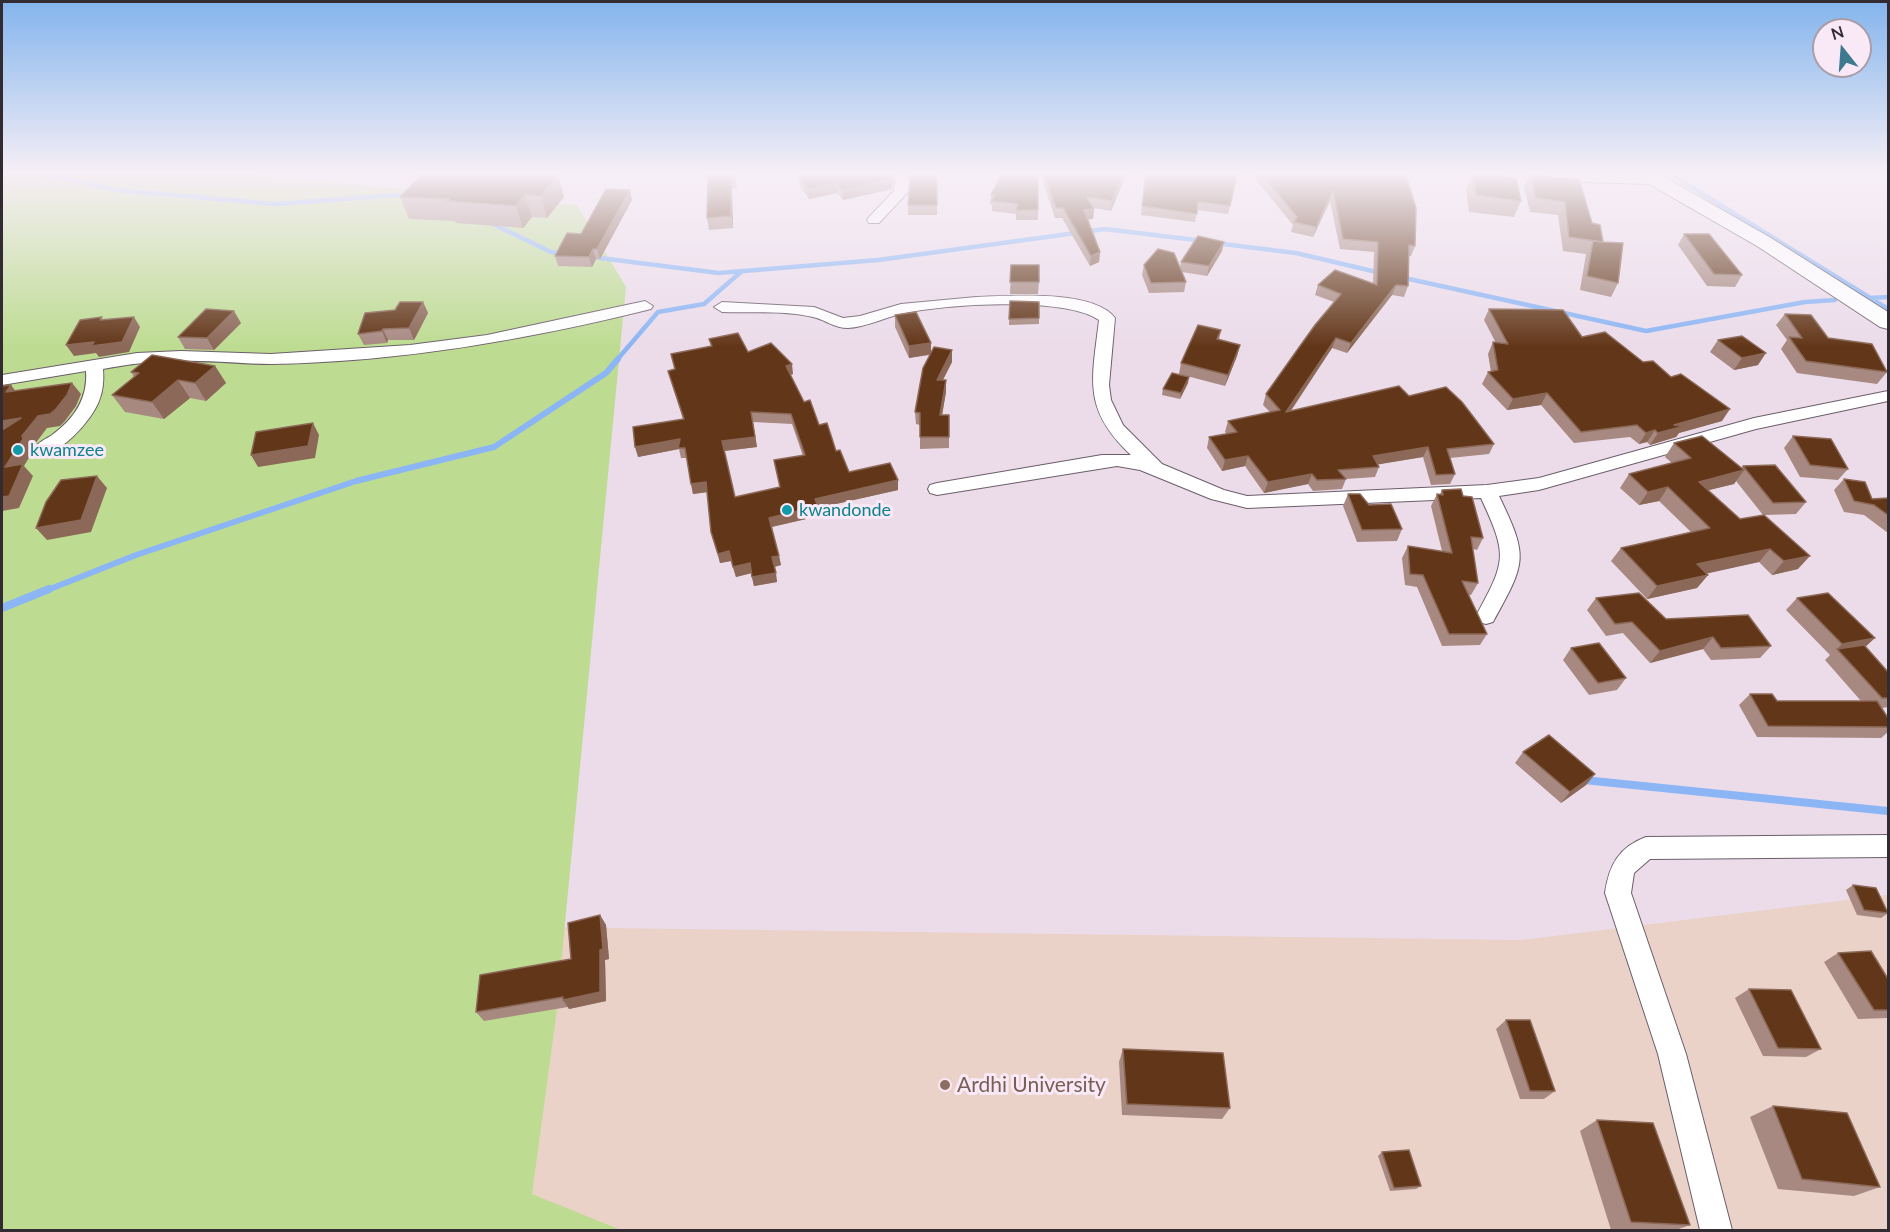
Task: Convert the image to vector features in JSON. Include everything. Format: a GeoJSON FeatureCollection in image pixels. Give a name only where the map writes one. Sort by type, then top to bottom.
{"type":"FeatureCollection","features":[{"type":"Feature","properties":{"kind":"street"},"geometry":{"type":"LineString","coordinates":[[1747,232],[1888,322]]}},
{"type":"Feature","properties":{"kind":"street"},"geometry":{"type":"LineString","coordinates":[[722,307],[815,312],[842,323],[929,305],[1046,301],[1087,306],[1104,313],[1107,318],[1100,387],[1100,399],[1104,413],[1131,445],[1158,469]]}},
{"type":"Feature","properties":{"kind":"street"},"geometry":{"type":"LineString","coordinates":[[2,380],[137,358],[182,356],[271,359],[410,350],[487,340],[645,306]]}},
{"type":"Feature","properties":{"kind":"street"},"geometry":{"type":"LineString","coordinates":[[43,449],[75,427],[94,392],[96,378],[93,365]]}},
{"type":"Feature","properties":{"kind":"street"},"geometry":{"type":"LineString","coordinates":[[937,489],[1026,472],[1099,462],[1128,461],[1158,469],[1222,498],[1247,502],[1487,491],[1539,484],[1754,424],[1888,396]]}},
{"type":"Feature","properties":{"kind":"street"},"geometry":{"type":"LineString","coordinates":[[1486,616],[1510,567],[1510,549],[1487,491]]}},
{"type":"Feature","properties":{"kind":"street"},"geometry":{"type":"LineString","coordinates":[[1716,1230],[1672,1054],[1618,893],[1621,872],[1630,858],[1646,848],[1888,846]]}},
{"type":"Feature","properties":{"kind":"shaded area","name":"Ardhi University"},"geometry":{"type":"Polygon","coordinates":[[[1888,895],[1888,1230],[2,1230],[2,920],[1521,940],[1888,895]]]}},
{"type":"Feature","properties":{"kind":"green space"},"geometry":{"type":"Polygon","coordinates":[[[2,232],[593,232],[626,287],[556,1017],[532,1194],[621,1230],[2,1230],[2,232]]]}},
{"type":"Feature","properties":{"kind":"building"},"geometry":{"type":"Polygon","coordinates":[[[606,232],[597,249],[593,249],[589,257],[555,256],[567,233],[606,232]]]}},
{"type":"Feature","properties":{"kind":"building"},"geometry":{"type":"Polygon","coordinates":[[[1077,232],[1093,232],[1100,252],[1091,256],[1077,232]]]}},
{"type":"Feature","properties":{"kind":"building"},"geometry":{"type":"Polygon","coordinates":[[[1342,232],[1415,232],[1415,246],[1409,245],[1408,286],[1396,285],[1351,343],[1336,338],[1286,412],[1399,386],[1409,396],[1446,387],[1462,402],[1494,444],[1447,449],[1455,474],[1436,475],[1428,447],[1373,456],[1379,467],[1338,470],[1346,479],[1317,480],[1312,474],[1268,482],[1248,456],[1225,460],[1209,437],[1237,432],[1228,421],[1280,410],[1266,394],[1315,325],[1341,294],[1318,285],[1335,270],[1377,285],[1378,242],[1343,239],[1342,232]]]}},
{"type":"Feature","properties":{"kind":"building"},"geometry":{"type":"Polygon","coordinates":[[[1568,232],[1601,232],[1603,242],[1569,237],[1568,232]]]}},
{"type":"Feature","properties":{"kind":"building"},"geometry":{"type":"Polygon","coordinates":[[[1684,234],[1709,234],[1742,275],[1714,274],[1684,234]]]}},
{"type":"Feature","properties":{"kind":"building"},"geometry":{"type":"Polygon","coordinates":[[[1198,236],[1224,242],[1209,266],[1181,262],[1198,236]]]}},
{"type":"Feature","properties":{"kind":"building"},"geometry":{"type":"Polygon","coordinates":[[[1593,241],[1623,243],[1618,283],[1587,276],[1593,241]]]}},
{"type":"Feature","properties":{"kind":"building"},"geometry":{"type":"Polygon","coordinates":[[[1158,249],[1174,253],[1186,282],[1151,283],[1144,265],[1158,249]]]}},
{"type":"Feature","properties":{"kind":"building"},"geometry":{"type":"Polygon","coordinates":[[[1011,265],[1039,265],[1039,282],[1010,282],[1011,265]]]}},
{"type":"Feature","properties":{"kind":"building"},"geometry":{"type":"Polygon","coordinates":[[[1010,301],[1039,302],[1039,318],[1009,319],[1010,301]]]}},
{"type":"Feature","properties":{"kind":"building"},"geometry":{"type":"Polygon","coordinates":[[[400,302],[423,302],[409,328],[383,329],[358,334],[365,313],[395,310],[400,302]]]}},
{"type":"Feature","properties":{"kind":"building"},"geometry":{"type":"Polygon","coordinates":[[[206,309],[234,311],[207,338],[178,337],[206,309]]]}},
{"type":"Feature","properties":{"kind":"building"},"geometry":{"type":"Polygon","coordinates":[[[1489,309],[1563,310],[1582,337],[1605,332],[1643,362],[1653,361],[1671,377],[1681,374],[1730,409],[1674,425],[1684,426],[1658,433],[1655,430],[1646,433],[1637,425],[1581,432],[1547,393],[1513,399],[1488,372],[1498,370],[1493,342],[1508,344],[1489,309]]]}},
{"type":"Feature","properties":{"kind":"building"},"geometry":{"type":"Polygon","coordinates":[[[916,312],[931,343],[909,346],[895,315],[916,312]]]}},
{"type":"Feature","properties":{"kind":"building"},"geometry":{"type":"Polygon","coordinates":[[[1785,314],[1811,315],[1828,338],[1872,344],[1887,372],[1806,361],[1789,337],[1802,338],[1785,314]]]}},
{"type":"Feature","properties":{"kind":"building"},"geometry":{"type":"Polygon","coordinates":[[[102,317],[100,320],[134,317],[122,342],[91,346],[94,342],[66,345],[80,320],[102,317]]]}},
{"type":"Feature","properties":{"kind":"building"},"geometry":{"type":"Polygon","coordinates":[[[1198,325],[1221,330],[1217,339],[1240,345],[1228,375],[1181,363],[1198,325]]]}},
{"type":"Feature","properties":{"kind":"building"},"geometry":{"type":"Polygon","coordinates":[[[738,333],[748,352],[771,343],[792,364],[786,366],[804,402],[810,400],[819,425],[827,423],[836,451],[840,450],[849,472],[890,463],[898,480],[815,499],[818,506],[769,518],[779,556],[772,557],[776,573],[752,577],[750,563],[733,567],[729,551],[718,554],[711,532],[706,482],[691,484],[685,448],[678,448],[680,439],[635,447],[633,427],[684,419],[668,371],[675,369],[671,354],[712,346],[709,339],[738,333]],[[751,412],[755,437],[722,441],[735,497],[780,487],[774,460],[805,455],[791,414],[751,412]]]}},
{"type":"Feature","properties":{"kind":"building"},"geometry":{"type":"Polygon","coordinates":[[[1742,336],[1766,353],[1742,358],[1718,340],[1742,336]]]}},
{"type":"Feature","properties":{"kind":"building"},"geometry":{"type":"Polygon","coordinates":[[[934,347],[952,350],[937,380],[946,380],[940,415],[949,415],[949,437],[920,437],[920,413],[915,412],[923,368],[934,347]]]}},
{"type":"Feature","properties":{"kind":"building"},"geometry":{"type":"Polygon","coordinates":[[[152,355],[215,366],[195,383],[178,380],[152,402],[112,395],[139,373],[131,372],[152,355]]]}},
{"type":"Feature","properties":{"kind":"building"},"geometry":{"type":"Polygon","coordinates":[[[1172,373],[1189,377],[1181,393],[1163,389],[1172,373]]]}},
{"type":"Feature","properties":{"kind":"building"},"geometry":{"type":"Polygon","coordinates":[[[72,383],[67,395],[56,409],[50,414],[38,416],[22,436],[23,439],[5,467],[23,464],[9,496],[2,497],[2,430],[21,418],[2,421],[2,386],[11,385],[6,392],[72,383]]]}},
{"type":"Feature","properties":{"kind":"building"},"geometry":{"type":"Polygon","coordinates":[[[313,423],[308,446],[251,455],[256,432],[313,423]]]}},
{"type":"Feature","properties":{"kind":"building"},"geometry":{"type":"Polygon","coordinates":[[[1702,436],[1744,470],[1699,482],[1740,519],[1764,515],[1810,556],[1784,561],[1770,549],[1697,564],[1708,575],[1657,586],[1621,548],[1710,528],[1668,487],[1648,492],[1629,474],[1691,458],[1674,443],[1702,436]]]}},
{"type":"Feature","properties":{"kind":"building"},"geometry":{"type":"Polygon","coordinates":[[[1793,436],[1831,439],[1848,469],[1810,465],[1793,436]]]}},
{"type":"Feature","properties":{"kind":"building"},"geometry":{"type":"Polygon","coordinates":[[[1775,465],[1806,502],[1773,503],[1743,466],[1775,465]]]}},
{"type":"Feature","properties":{"kind":"building"},"geometry":{"type":"Polygon","coordinates":[[[97,476],[81,520],[36,528],[46,502],[61,480],[97,476]]]}},
{"type":"Feature","properties":{"kind":"building"},"geometry":{"type":"Polygon","coordinates":[[[1844,479],[1865,482],[1872,499],[1888,498],[1888,515],[1874,505],[1854,501],[1844,479]]]}},
{"type":"Feature","properties":{"kind":"building"},"geometry":{"type":"Polygon","coordinates":[[[1461,489],[1463,496],[1472,497],[1483,538],[1471,537],[1478,583],[1462,581],[1487,634],[1449,634],[1423,575],[1410,574],[1408,546],[1452,553],[1437,494],[1443,495],[1442,490],[1461,489]]]}},
{"type":"Feature","properties":{"kind":"building"},"geometry":{"type":"Polygon","coordinates":[[[1348,494],[1360,494],[1369,505],[1391,504],[1402,529],[1362,530],[1348,494]]]}},
{"type":"Feature","properties":{"kind":"building"},"geometry":{"type":"Polygon","coordinates":[[[1639,593],[1666,619],[1748,615],[1771,646],[1721,648],[1713,637],[1660,651],[1632,622],[1615,624],[1596,598],[1639,593]]]}},
{"type":"Feature","properties":{"kind":"building"},"geometry":{"type":"Polygon","coordinates":[[[1828,593],[1875,638],[1842,644],[1797,598],[1828,593]]]}},
{"type":"Feature","properties":{"kind":"building"},"geometry":{"type":"Polygon","coordinates":[[[1599,643],[1626,678],[1598,683],[1571,648],[1599,643]]]}},
{"type":"Feature","properties":{"kind":"building"},"geometry":{"type":"Polygon","coordinates":[[[1864,645],[1888,672],[1888,698],[1882,698],[1837,649],[1864,645]]]}},
{"type":"Feature","properties":{"kind":"building"},"geometry":{"type":"Polygon","coordinates":[[[1750,694],[1772,694],[1777,701],[1877,701],[1888,718],[1888,727],[1768,726],[1750,694]]]}},
{"type":"Feature","properties":{"kind":"building"},"geometry":{"type":"Polygon","coordinates":[[[1549,735],[1595,774],[1570,792],[1523,752],[1549,735]]]}},
{"type":"Feature","properties":{"kind":"building"},"geometry":{"type":"Polygon","coordinates":[[[1853,885],[1876,888],[1888,913],[1864,910],[1853,885]]]}},
{"type":"Feature","properties":{"kind":"building"},"geometry":{"type":"Polygon","coordinates":[[[600,915],[603,949],[600,950],[600,992],[563,1000],[563,997],[476,1012],[480,975],[571,959],[568,923],[600,915]]]}},
{"type":"Feature","properties":{"kind":"building"},"geometry":{"type":"Polygon","coordinates":[[[1871,951],[1888,979],[1888,1010],[1874,1010],[1838,953],[1871,951]]]}},
{"type":"Feature","properties":{"kind":"building"},"geometry":{"type":"Polygon","coordinates":[[[1749,989],[1791,990],[1821,1049],[1778,1048],[1749,989]]]}},
{"type":"Feature","properties":{"kind":"building"},"geometry":{"type":"Polygon","coordinates":[[[1506,1020],[1530,1020],[1555,1091],[1530,1091],[1506,1020]]]}},
{"type":"Feature","properties":{"kind":"building"},"geometry":{"type":"Polygon","coordinates":[[[1123,1049],[1223,1053],[1230,1108],[1127,1104],[1123,1049]]]}},
{"type":"Feature","properties":{"kind":"building"},"geometry":{"type":"Polygon","coordinates":[[[1773,1106],[1847,1113],[1880,1187],[1802,1179],[1773,1106]]]}},
{"type":"Feature","properties":{"kind":"building"},"geometry":{"type":"Polygon","coordinates":[[[1597,1120],[1653,1123],[1690,1225],[1631,1222],[1597,1120]]]}},
{"type":"Feature","properties":{"kind":"building"},"geometry":{"type":"Polygon","coordinates":[[[1409,1150],[1421,1186],[1394,1188],[1382,1152],[1409,1150]]]}},
{"type":"Feature","properties":{"kind":"waterway"},"geometry":{"type":"LineString","coordinates":[[511,232],[551,252],[563,254]]}},
{"type":"Feature","properties":{"kind":"waterway"},"geometry":{"type":"LineString","coordinates":[[742,271],[878,260],[1079,232]]}},
{"type":"Feature","properties":{"kind":"waterway"},"geometry":{"type":"LineString","coordinates":[[1134,232],[1204,241]]}},
{"type":"Feature","properties":{"kind":"waterway"},"geometry":{"type":"LineString","coordinates":[[1765,232],[1870,298]]}},
{"type":"Feature","properties":{"kind":"waterway"},"geometry":{"type":"LineString","coordinates":[[1215,243],[1296,253],[1381,273]]}},
{"type":"Feature","properties":{"kind":"waterway"},"geometry":{"type":"LineString","coordinates":[[592,257],[719,273],[742,271]]}},
{"type":"Feature","properties":{"kind":"waterway"},"geometry":{"type":"LineString","coordinates":[[616,361],[658,312],[704,304],[742,271]]}},
{"type":"Feature","properties":{"kind":"waterway"},"geometry":{"type":"LineString","coordinates":[[1400,277],[1646,331],[1805,302],[1835,300]]}},
{"type":"Feature","properties":{"kind":"waterway"},"geometry":{"type":"LineString","coordinates":[[1870,298],[1888,297]]}},
{"type":"Feature","properties":{"kind":"waterway"},"geometry":{"type":"LineString","coordinates":[[1870,298],[1888,309]]}},
{"type":"Feature","properties":{"kind":"waterway"},"geometry":{"type":"LineString","coordinates":[[45,591],[136,555],[356,481],[494,447],[606,373],[618,359]]}},
{"type":"Feature","properties":{"kind":"waterway"},"geometry":{"type":"LineString","coordinates":[[2,608],[49,589]]}},
{"type":"Feature","properties":{"kind":"waterway"},"geometry":{"type":"LineString","coordinates":[[1584,780],[1888,811]]}},
{"type":"Feature","properties":{"kind":"place","name":"kwamzee"},"geometry":{"type":"Point","coordinates":[18,450]}},
{"type":"Feature","properties":{"kind":"place","name":"kwandonde"},"geometry":{"type":"Point","coordinates":[787,510]}},
{"type":"Feature","properties":{"kind":"place","name":"Ardhi University"},"geometry":{"type":"Point","coordinates":[945,1085]}}]}
